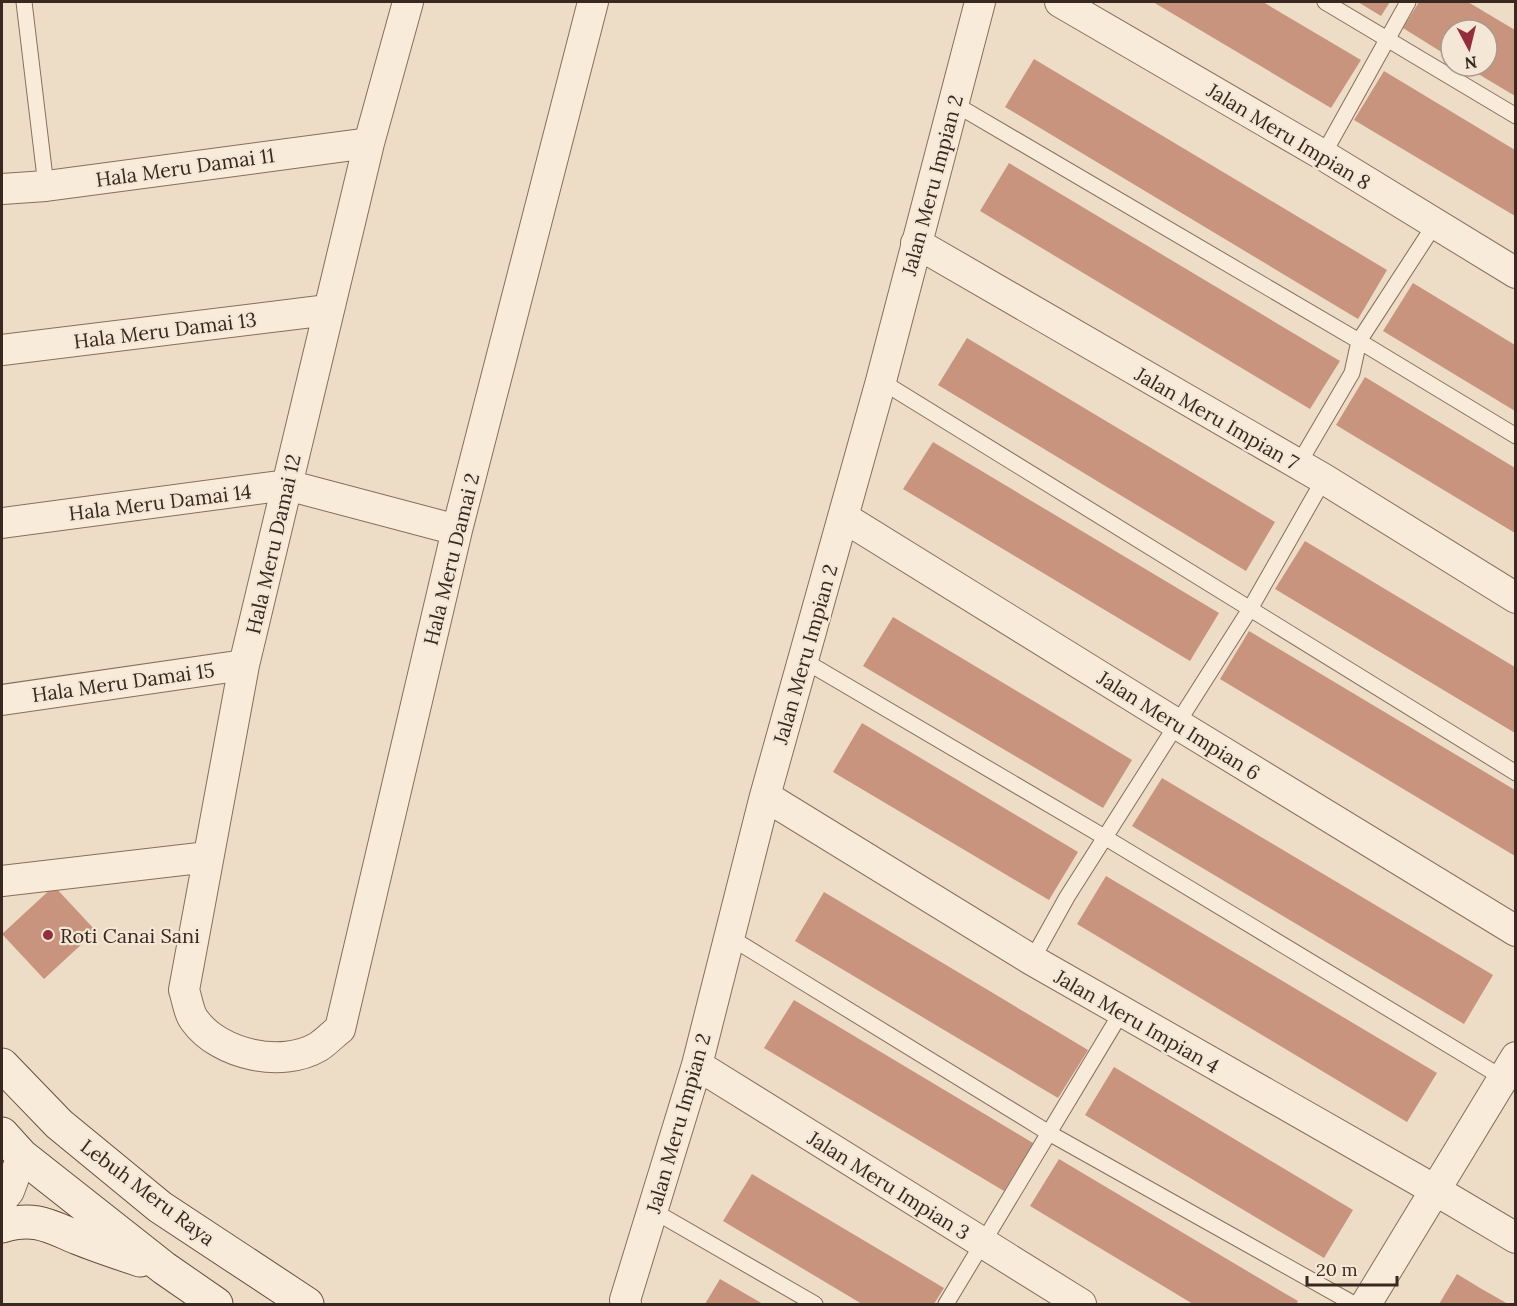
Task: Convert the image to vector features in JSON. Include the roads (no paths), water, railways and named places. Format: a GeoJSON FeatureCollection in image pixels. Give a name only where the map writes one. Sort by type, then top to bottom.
{"type":"FeatureCollection","features":[{"type":"Feature","properties":{"kind":"main road"},"geometry":{"type":"LineString","coordinates":[[7,1071],[26,1126],[8,1155]]}},
{"type":"Feature","properties":{"kind":"main road","name":"Lebuh Meru Raya"},"geometry":{"type":"LineString","coordinates":[[7,1071],[59,1124],[160,1207],[307,1305]]}},
{"type":"Feature","properties":{"kind":"main road"},"geometry":{"type":"LineString","coordinates":[[8,1155],[44,1148],[57,1150],[114,1196],[160,1207]]}},
{"type":"Feature","properties":{"kind":"main road"},"geometry":{"type":"LineString","coordinates":[[8,1155],[216,1305]]}},
{"type":"Feature","properties":{"kind":"main road"},"geometry":{"type":"LineString","coordinates":[[2,1226],[23,1222],[43,1223],[77,1238],[164,1268]]}},
{"type":"Feature","properties":{"kind":"street","name":"Hala Meru Damai 12"},"geometry":{"type":"LineString","coordinates":[[256,1056],[221,1044],[194,1020],[184,990],[244,664],[369,143],[408,2]]}},
{"type":"Feature","properties":{"kind":"street","name":"Hala Meru Damai 2"},"geometry":{"type":"LineString","coordinates":[[256,1056],[290,1056],[318,1047],[340,1029],[457,530],[592,2]]}},
{"type":"Feature","properties":{"kind":"street","name":"Jalan Meru Impian 2"},"geometry":{"type":"LineString","coordinates":[[626,1305],[625,1300],[697,1065],[765,796],[881,381],[981,2]]}},
{"type":"Feature","properties":{"kind":"street","name":"Jalan Meru Impian 8"},"geometry":{"type":"LineString","coordinates":[[1060,2],[1323,155],[1515,273]]}},
{"type":"Feature","properties":{"kind":"street","name":"Hala Meru Damai 11"},"geometry":{"type":"LineString","coordinates":[[2,189],[46,186],[369,143]]}},
{"type":"Feature","properties":{"kind":"street","name":"Jalan Meru Impian 7"},"geometry":{"type":"LineString","coordinates":[[916,243],[1324,479],[1515,598]]}},
{"type":"Feature","properties":{"kind":"street","name":"Hala Meru Damai 13"},"geometry":{"type":"LineString","coordinates":[[2,350],[328,310]]}},
{"type":"Feature","properties":{"kind":"street","name":"Hala Meru Damai 14"},"geometry":{"type":"LineString","coordinates":[[2,523],[287,485],[457,530]]}},
{"type":"Feature","properties":{"kind":"street","name":"Jalan Meru Impian 6"},"geometry":{"type":"LineString","coordinates":[[843,517],[1515,931]]}},
{"type":"Feature","properties":{"kind":"street","name":"Hala Meru Damai 15"},"geometry":{"type":"LineString","coordinates":[[2,700],[244,664]]}},
{"type":"Feature","properties":{"kind":"street","name":"Jalan Meru Impian 4"},"geometry":{"type":"LineString","coordinates":[[765,796],[1121,1013],[1436,1190],[1515,1238]]}},
{"type":"Feature","properties":{"kind":"street"},"geometry":{"type":"LineString","coordinates":[[2,881],[208,857]]}},
{"type":"Feature","properties":{"kind":"street","name":"Jalan Meru Impian 3"},"geometry":{"type":"LineString","coordinates":[[697,1065],[1081,1305]]}},
{"type":"Feature","properties":{"kind":"street"},"geometry":{"type":"LineString","coordinates":[[1366,1305],[1509,1068]]}},
{"type":"Feature","properties":{"kind":"street"},"geometry":{"type":"LineString","coordinates":[[2,1200],[9,1191],[8,1155]]}},
{"type":"Feature","properties":{"kind":"lane"},"geometry":{"type":"LineString","coordinates":[[24,2],[46,186]]}},
{"type":"Feature","properties":{"kind":"lane"},"geometry":{"type":"LineString","coordinates":[[1325,2],[1388,37],[1515,116]]}},
{"type":"Feature","properties":{"kind":"lane"},"geometry":{"type":"LineString","coordinates":[[1323,155],[1408,2]]}},
{"type":"Feature","properties":{"kind":"lane"},"geometry":{"type":"LineString","coordinates":[[953,103],[1359,341],[1515,436]]}},
{"type":"Feature","properties":{"kind":"lane"},"geometry":{"type":"LineString","coordinates":[[1298,465],[1352,373],[1359,341],[1435,224]]}},
{"type":"Feature","properties":{"kind":"lane"},"geometry":{"type":"LineString","coordinates":[[881,381],[1515,773]]}},
{"type":"Feature","properties":{"kind":"lane"},"geometry":{"type":"LineString","coordinates":[[1032,960],[1067,897],[1250,609],[1324,479]]}},
{"type":"Feature","properties":{"kind":"lane"},"geometry":{"type":"LineString","coordinates":[[803,660],[1106,838],[1509,1068]]}},
{"type":"Feature","properties":{"kind":"lane"},"geometry":{"type":"LineString","coordinates":[[728,936],[1049,1133],[1354,1305]]}},
{"type":"Feature","properties":{"kind":"lane"},"geometry":{"type":"LineString","coordinates":[[946,1305],[1121,1013]]}},
{"type":"Feature","properties":{"kind":"lane"},"geometry":{"type":"LineString","coordinates":[[652,1210],[815,1305]]}},
{"type":"Feature","properties":{"kind":"place","name":"Roti Canai Sani"},"geometry":{"type":"Point","coordinates":[48,935]}}]}
